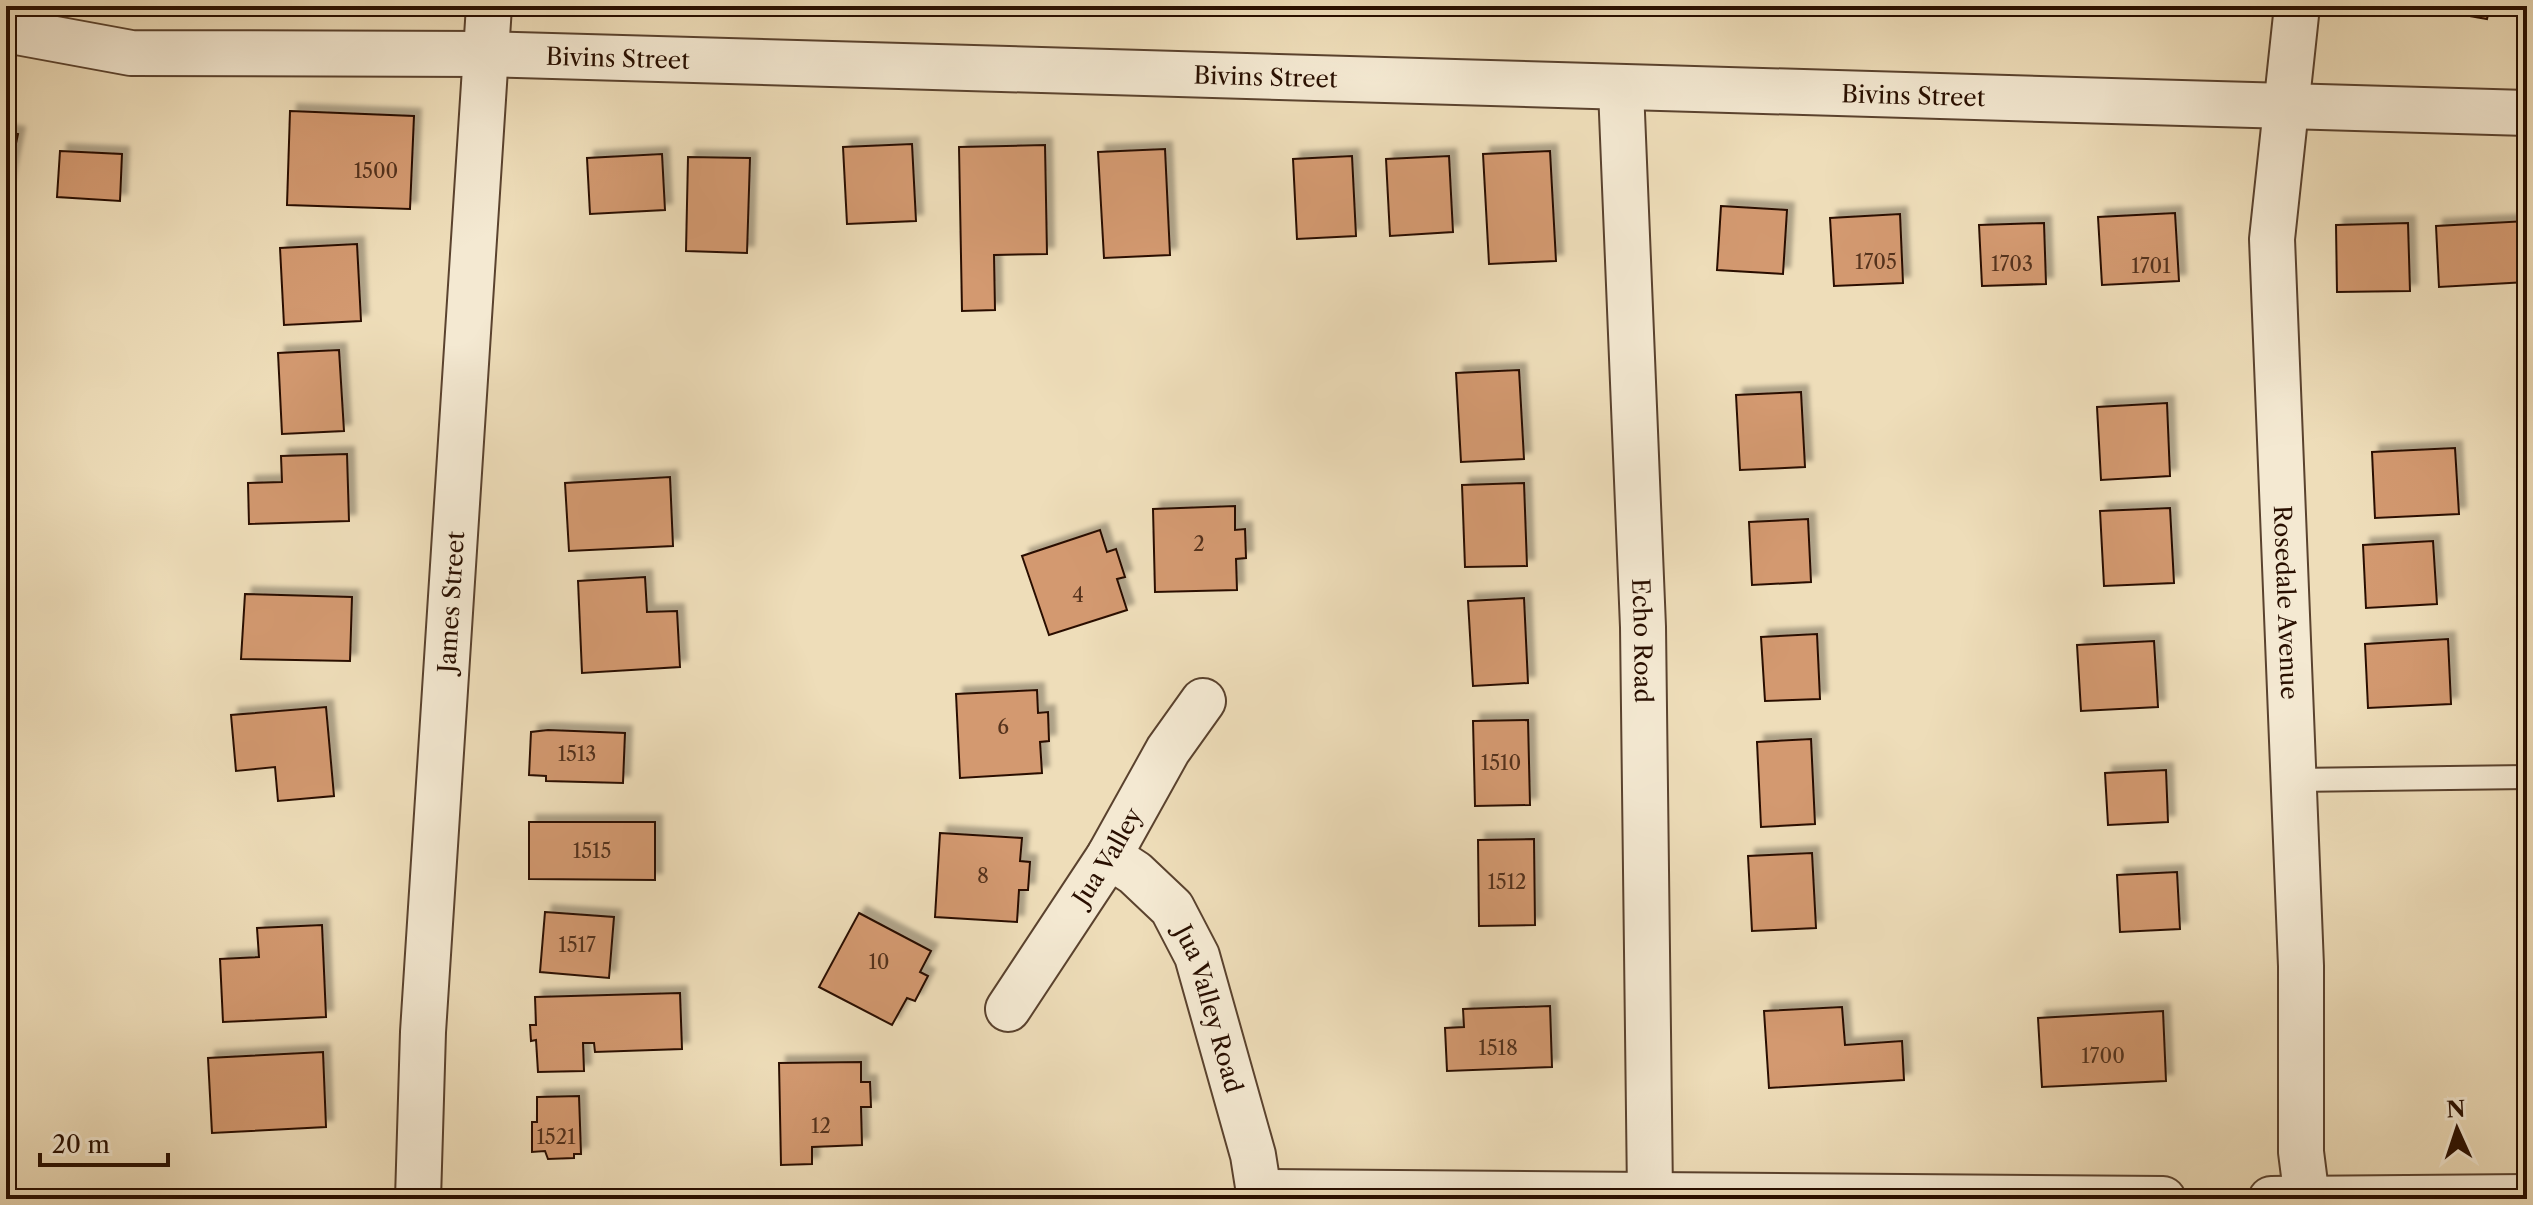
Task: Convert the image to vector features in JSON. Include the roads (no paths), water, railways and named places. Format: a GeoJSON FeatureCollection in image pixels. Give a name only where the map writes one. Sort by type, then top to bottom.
{"type":"FeatureCollection","features":[{"type":"Feature","properties":{"kind":"street","name":"James Street"},"geometry":{"type":"LineString","coordinates":[[418,1199],[423,1032],[489,6]]}},
{"type":"Feature","properties":{"kind":"street","name":"Rosedale Avenue"},"geometry":{"type":"LineString","coordinates":[[2297,6],[2272,239],[2301,966],[2301,1152],[2308,1199]]}},
{"type":"Feature","properties":{"kind":"street","name":"Bivins Street"},"geometry":{"type":"LineString","coordinates":[[6,30],[131,53],[486,54],[2527,113]]}},
{"type":"Feature","properties":{"kind":"street","name":"Echo Road"},"geometry":{"type":"LineString","coordinates":[[1621,89],[1643,627],[1650,1194]]}},
{"type":"Feature","properties":{"kind":"street","name":"Jua Valley"},"geometry":{"type":"LineString","coordinates":[[1008,1009],[1109,856],[1168,750],[1203,701]]}},
{"type":"Feature","properties":{"kind":"street","name":"Jua Valley Road"},"geometry":{"type":"LineString","coordinates":[[1109,856],[1135,873],[1172,908],[1197,956],[1260,1196]]}},
{"type":"Feature","properties":{"kind":"street"},"geometry":{"type":"LineString","coordinates":[[1260,1196],[1650,1194],[2163,1199]]}},
{"type":"Feature","properties":{"kind":"street"},"geometry":{"type":"LineString","coordinates":[[2271,1199],[2527,1197]]}},
{"type":"Feature","properties":{"kind":"lane"},"geometry":{"type":"LineString","coordinates":[[2294,780],[2527,777]]}}]}
